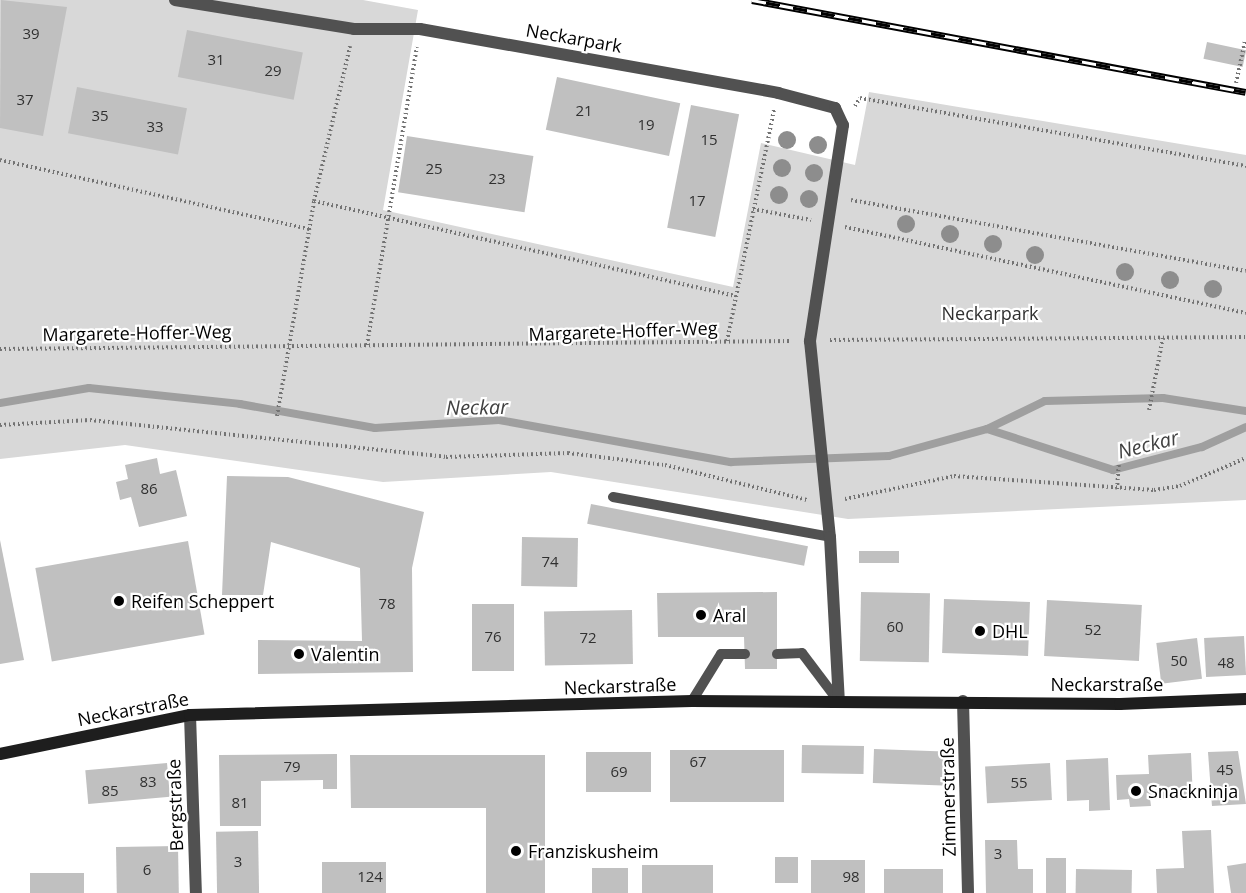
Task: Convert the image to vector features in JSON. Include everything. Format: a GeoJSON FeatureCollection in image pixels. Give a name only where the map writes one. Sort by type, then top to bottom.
{"type":"FeatureCollection","features":[{"type":"Feature","properties":{"kind":"main road","name":"Neckarstraße"},"geometry":{"type":"LineString","coordinates":[[0,754],[190,715],[692,701],[1246,699]]}},
{"type":"Feature","properties":{"kind":"street","name":"Neckarpark"},"geometry":{"type":"LineString","coordinates":[[176,0],[354,29],[420,29],[778,93],[835,108],[843,125],[826,223],[810,340],[830,537],[839,702]]}},
{"type":"Feature","properties":{"kind":"street","name":"Zimmerstraße"},"geometry":{"type":"LineString","coordinates":[[963,701],[968,893]]}},
{"type":"Feature","properties":{"kind":"street","name":"Bergstraße"},"geometry":{"type":"LineString","coordinates":[[190,715],[196,893]]}},
{"type":"Feature","properties":{"kind":"lane"},"geometry":{"type":"LineString","coordinates":[[613,497],[830,537]]}},
{"type":"Feature","properties":{"kind":"lane"},"geometry":{"type":"LineString","coordinates":[[777,654],[802,653],[839,702]]}},
{"type":"Feature","properties":{"kind":"lane"},"geometry":{"type":"LineString","coordinates":[[692,701],[721,654],[745,654]]}},
{"type":"Feature","properties":{"kind":"path"},"geometry":{"type":"LineString","coordinates":[[277,416],[287,343],[314,201],[354,29]]}},
{"type":"Feature","properties":{"kind":"path"},"geometry":{"type":"LineString","coordinates":[[367,345],[420,29]]}},
{"type":"Feature","properties":{"kind":"path"},"geometry":{"type":"LineString","coordinates":[[1236,83],[1245,41]]}},
{"type":"Feature","properties":{"kind":"path"},"geometry":{"type":"LineString","coordinates":[[727,342],[778,93]]}},
{"type":"Feature","properties":{"kind":"path"},"geometry":{"type":"LineString","coordinates":[[860,98],[1246,166]]}},
{"type":"Feature","properties":{"kind":"path"},"geometry":{"type":"LineString","coordinates":[[0,160],[309,229]]}},
{"type":"Feature","properties":{"kind":"path"},"geometry":{"type":"LineString","coordinates":[[831,196],[1246,271]]}},
{"type":"Feature","properties":{"kind":"path"},"geometry":{"type":"LineString","coordinates":[[314,201],[735,296]]}},
{"type":"Feature","properties":{"kind":"path"},"geometry":{"type":"LineString","coordinates":[[753,209],[1246,313]]}},
{"type":"Feature","properties":{"kind":"path","name":"Margarete-Hoffer-Weg"},"geometry":{"type":"LineString","coordinates":[[0,349],[287,343],[367,345],[1246,336]]}},
{"type":"Feature","properties":{"kind":"path"},"geometry":{"type":"LineString","coordinates":[[1149,410],[1156,390],[1163,337]]}},
{"type":"Feature","properties":{"kind":"path"},"geometry":{"type":"LineString","coordinates":[[0,425],[90,420],[447,457],[568,453],[665,465],[814,501]]}},
{"type":"Feature","properties":{"kind":"path"},"geometry":{"type":"LineString","coordinates":[[841,500],[954,476],[1117,489],[1180,486],[1246,458]]}},
{"type":"Feature","properties":{"kind":"path"},"geometry":{"type":"LineString","coordinates":[[1117,489],[1119,463]]}},
{"type":"Feature","properties":{"kind":"green space","name":"Neckarpark"},"geometry":{"type":"Polygon","coordinates":[[[0,0],[363,0],[418,10],[383,210],[733,287],[761,143],[855,165],[869,92],[1246,155],[1246,500],[848,519],[551,472],[383,482],[125,445],[0,459],[0,0]]]}},
{"type":"Feature","properties":{"kind":"building"},"geometry":{"type":"Polygon","coordinates":[[[1,0],[67,7],[43,136],[0,128],[1,0]]]}},
{"type":"Feature","properties":{"kind":"building"},"geometry":{"type":"Polygon","coordinates":[[[187,30],[303,53],[294,100],[178,77],[187,30]]]}},
{"type":"Feature","properties":{"kind":"building"},"geometry":{"type":"Polygon","coordinates":[[[1207,42],[1246,50],[1243,67],[1203,59],[1207,42]]]}},
{"type":"Feature","properties":{"kind":"building"},"geometry":{"type":"Polygon","coordinates":[[[557,77],[680,103],[669,156],[546,130],[557,77]]]}},
{"type":"Feature","properties":{"kind":"building"},"geometry":{"type":"Polygon","coordinates":[[[77,87],[187,108],[178,155],[68,133],[77,87]]]}},
{"type":"Feature","properties":{"kind":"building"},"geometry":{"type":"Polygon","coordinates":[[[691,105],[739,114],[715,237],[667,228],[691,105]]]}},
{"type":"Feature","properties":{"kind":"building"},"geometry":{"type":"Polygon","coordinates":[[[407,136],[533,156],[525,212],[398,192],[407,136]]]}},
{"type":"Feature","properties":{"kind":"building"},"geometry":{"type":"Polygon","coordinates":[[[157,458],[160,474],[176,470],[187,516],[139,527],[131,497],[120,500],[116,482],[128,479],[125,465],[157,458]]]}},
{"type":"Feature","properties":{"kind":"building"},"geometry":{"type":"Polygon","coordinates":[[[227,476],[288,477],[424,512],[412,568],[413,672],[258,674],[258,640],[362,641],[360,568],[271,542],[263,595],[222,595],[227,476]]]}},
{"type":"Feature","properties":{"kind":"building"},"geometry":{"type":"Polygon","coordinates":[[[591,504],[808,546],[804,566],[587,524],[591,504]]]}},
{"type":"Feature","properties":{"kind":"building"},"geometry":{"type":"Polygon","coordinates":[[[522,537],[578,538],[577,587],[521,586],[522,537]]]}},
{"type":"Feature","properties":{"kind":"building"},"geometry":{"type":"Polygon","coordinates":[[[0,540],[24,660],[0,664],[0,540]]]}},
{"type":"Feature","properties":{"kind":"building","name":"Reifen Scheppert"},"geometry":{"type":"Polygon","coordinates":[[[188,541],[204,635],[52,661],[35,568],[188,541]]]}},
{"type":"Feature","properties":{"kind":"building"},"geometry":{"type":"Polygon","coordinates":[[[859,551],[899,551],[899,563],[859,563],[859,551]]]}},
{"type":"Feature","properties":{"kind":"building","name":"Aral"},"geometry":{"type":"Polygon","coordinates":[[[777,592],[777,669],[745,669],[744,637],[658,637],[657,593],[777,592]]]}},
{"type":"Feature","properties":{"kind":"building"},"geometry":{"type":"Polygon","coordinates":[[[861,592],[930,593],[929,662],[860,661],[861,592]]]}},
{"type":"Feature","properties":{"kind":"building"},"geometry":{"type":"Polygon","coordinates":[[[944,599],[1030,602],[1028,656],[942,653],[944,599]]]}},
{"type":"Feature","properties":{"kind":"building"},"geometry":{"type":"Polygon","coordinates":[[[1047,600],[1142,605],[1139,661],[1044,656],[1047,600]]]}},
{"type":"Feature","properties":{"kind":"building"},"geometry":{"type":"Polygon","coordinates":[[[472,604],[514,604],[514,671],[472,671],[472,604]]]}},
{"type":"Feature","properties":{"kind":"building"},"geometry":{"type":"Polygon","coordinates":[[[632,610],[633,664],[545,666],[544,612],[632,610]]]}},
{"type":"Feature","properties":{"kind":"building"},"geometry":{"type":"Polygon","coordinates":[[[1244,636],[1246,675],[1206,677],[1204,638],[1244,636]]]}},
{"type":"Feature","properties":{"kind":"building"},"geometry":{"type":"Polygon","coordinates":[[[1197,638],[1202,679],[1161,684],[1156,643],[1197,638]]]}},
{"type":"Feature","properties":{"kind":"building"},"geometry":{"type":"Polygon","coordinates":[[[802,745],[864,746],[864,774],[802,773],[802,745]]]}},
{"type":"Feature","properties":{"kind":"building"},"geometry":{"type":"Polygon","coordinates":[[[874,749],[944,751],[943,785],[873,783],[874,749]]]}},
{"type":"Feature","properties":{"kind":"building"},"geometry":{"type":"Polygon","coordinates":[[[670,750],[784,750],[784,802],[670,802],[670,750]]]}},
{"type":"Feature","properties":{"kind":"building"},"geometry":{"type":"Polygon","coordinates":[[[1238,751],[1246,804],[1212,806],[1208,752],[1238,751]]]}},
{"type":"Feature","properties":{"kind":"building"},"geometry":{"type":"Polygon","coordinates":[[[586,752],[651,752],[651,792],[586,792],[586,752]]]}},
{"type":"Feature","properties":{"kind":"building"},"geometry":{"type":"Polygon","coordinates":[[[1191,753],[1193,800],[1150,798],[1151,806],[1130,807],[1129,799],[1117,800],[1116,775],[1149,774],[1148,755],[1191,753]]]}},
{"type":"Feature","properties":{"kind":"building"},"geometry":{"type":"Polygon","coordinates":[[[337,754],[337,789],[323,789],[323,780],[261,781],[261,826],[220,826],[219,755],[337,754]]]}},
{"type":"Feature","properties":{"kind":"building","name":"Franziskusheim"},"geometry":{"type":"Polygon","coordinates":[[[350,755],[545,755],[545,893],[486,893],[486,808],[351,808],[350,755]]]}},
{"type":"Feature","properties":{"kind":"building"},"geometry":{"type":"Polygon","coordinates":[[[1108,758],[1110,810],[1089,811],[1089,800],[1067,801],[1066,760],[1108,758]]]}},
{"type":"Feature","properties":{"kind":"building"},"geometry":{"type":"Polygon","coordinates":[[[167,763],[170,797],[88,804],[85,770],[167,763]]]}},
{"type":"Feature","properties":{"kind":"building"},"geometry":{"type":"Polygon","coordinates":[[[1050,763],[1052,800],[987,803],[985,766],[1050,763]]]}},
{"type":"Feature","properties":{"kind":"building"},"geometry":{"type":"Polygon","coordinates":[[[1211,830],[1214,893],[1157,893],[1156,869],[1184,868],[1182,831],[1211,830]]]}},
{"type":"Feature","properties":{"kind":"building"},"geometry":{"type":"Polygon","coordinates":[[[258,831],[259,893],[217,893],[216,832],[258,831]]]}},
{"type":"Feature","properties":{"kind":"building"},"geometry":{"type":"Polygon","coordinates":[[[985,840],[1017,840],[1018,869],[1033,869],[1033,893],[986,893],[985,840]]]}},
{"type":"Feature","properties":{"kind":"building"},"geometry":{"type":"Polygon","coordinates":[[[178,846],[179,893],[117,893],[116,847],[178,846]]]}},
{"type":"Feature","properties":{"kind":"building"},"geometry":{"type":"Polygon","coordinates":[[[775,857],[798,857],[798,883],[775,883],[775,857]]]}},
{"type":"Feature","properties":{"kind":"building"},"geometry":{"type":"Polygon","coordinates":[[[1046,858],[1066,858],[1066,893],[1046,893],[1046,858]]]}},
{"type":"Feature","properties":{"kind":"building"},"geometry":{"type":"Polygon","coordinates":[[[811,860],[865,860],[865,893],[811,893],[811,860]]]}},
{"type":"Feature","properties":{"kind":"building"},"geometry":{"type":"Polygon","coordinates":[[[322,862],[386,862],[386,893],[322,893],[322,862]]]}},
{"type":"Feature","properties":{"kind":"building"},"geometry":{"type":"Polygon","coordinates":[[[1246,863],[1246,893],[1231,893],[1227,866],[1246,863]]]}},
{"type":"Feature","properties":{"kind":"building"},"geometry":{"type":"Polygon","coordinates":[[[642,865],[713,865],[713,893],[642,893],[642,865]]]}},
{"type":"Feature","properties":{"kind":"building"},"geometry":{"type":"Polygon","coordinates":[[[592,868],[628,868],[628,893],[592,893],[592,868]]]}},
{"type":"Feature","properties":{"kind":"building"},"geometry":{"type":"Polygon","coordinates":[[[884,869],[943,869],[943,893],[884,893],[884,869]]]}},
{"type":"Feature","properties":{"kind":"building"},"geometry":{"type":"Polygon","coordinates":[[[1076,869],[1132,870],[1132,893],[1076,893],[1076,869]]]}},
{"type":"Feature","properties":{"kind":"building"},"geometry":{"type":"Polygon","coordinates":[[[30,873],[84,873],[84,893],[30,893],[30,873]]]}},
{"type":"Feature","properties":{"kind":"waterway","name":"Neckar"},"geometry":{"type":"LineString","coordinates":[[0,403],[89,388],[240,404],[375,428],[499,420],[731,462],[889,456],[987,429],[1113,470],[1202,447],[1246,427]]}},
{"type":"Feature","properties":{"kind":"waterway","name":"Neckar"},"geometry":{"type":"LineString","coordinates":[[987,429],[1045,401],[1163,398],[1246,411]]}},
{"type":"Feature","properties":{"kind":"railway"},"geometry":{"type":"LineString","coordinates":[[752,0],[1246,92]]}},
{"type":"Feature","properties":{"kind":"place","name":"Reifen Scheppert"},"geometry":{"type":"Point","coordinates":[119,601]}},
{"type":"Feature","properties":{"kind":"place","name":"Aral"},"geometry":{"type":"Point","coordinates":[701,615]}},
{"type":"Feature","properties":{"kind":"place","name":"DHL"},"geometry":{"type":"Point","coordinates":[980,631]}},
{"type":"Feature","properties":{"kind":"place","name":"Valentin"},"geometry":{"type":"Point","coordinates":[299,654]}},
{"type":"Feature","properties":{"kind":"place","name":"Snackninja"},"geometry":{"type":"Point","coordinates":[1136,791]}},
{"type":"Feature","properties":{"kind":"place","name":"Franziskusheim"},"geometry":{"type":"Point","coordinates":[516,851]}}]}
